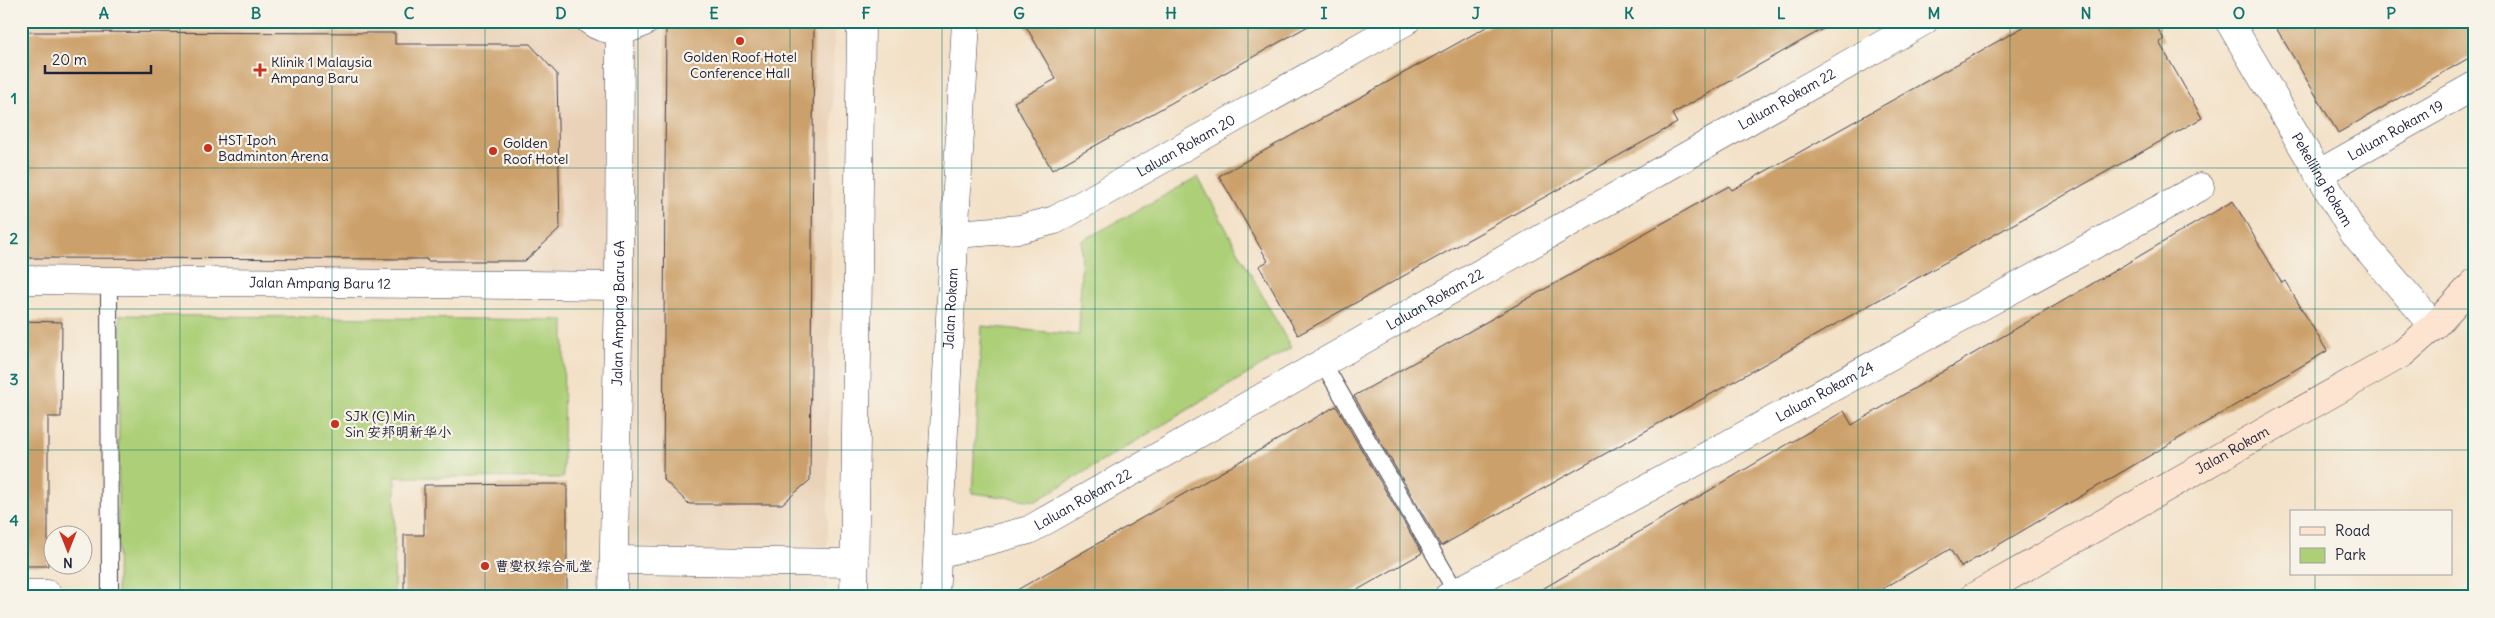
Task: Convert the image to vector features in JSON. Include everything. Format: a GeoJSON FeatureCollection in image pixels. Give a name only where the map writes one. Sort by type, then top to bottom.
{"type":"FeatureCollection","features":[{"type":"Feature","properties":{"kind":"main road","name":"Jalan Rokam"},"geometry":{"type":"LineString","coordinates":[[1973,597],[2403,353],[2434,326],[2474,283]]}},
{"type":"Feature","properties":{"kind":"street"},"geometry":{"type":"LineString","coordinates":[[590,21],[606,28],[620,30],[636,27],[646,21]]}},
{"type":"Feature","properties":{"kind":"street"},"geometry":{"type":"LineString","coordinates":[[854,597],[861,21]]}},
{"type":"Feature","properties":{"kind":"street","name":"Jalan Rokam"},"geometry":{"type":"LineString","coordinates":[[935,597],[966,21]]}},
{"type":"Feature","properties":{"kind":"street","name":"Laluan Rokam 20"},"geometry":{"type":"LineString","coordinates":[[956,234],[1020,228],[1055,220],[1406,21]]}},
{"type":"Feature","properties":{"kind":"street","name":"Laluan Rokam 22"},"geometry":{"type":"LineString","coordinates":[[938,554],[1029,530],[1924,21]]}},
{"type":"Feature","properties":{"kind":"street","name":"Pekeliling Rokam"},"geometry":{"type":"LineString","coordinates":[[2229,21],[2353,232],[2434,326]]}},
{"type":"Feature","properties":{"kind":"street","name":"Jalan Ampang Baru 6A"},"geometry":{"type":"LineString","coordinates":[[613,597],[619,286],[620,30]]}},
{"type":"Feature","properties":{"kind":"street","name":"Laluan Rokam 19"},"geometry":{"type":"LineString","coordinates":[[2318,174],[2474,86]]}},
{"type":"Feature","properties":{"kind":"street","name":"Laluan Rokam 24"},"geometry":{"type":"LineString","coordinates":[[1455,595],[2200,187]]}},
{"type":"Feature","properties":{"kind":"street","name":"Jalan Ampang Baru 12"},"geometry":{"type":"LineString","coordinates":[[21,280],[619,286]]}},
{"type":"Feature","properties":{"kind":"street"},"geometry":{"type":"LineString","coordinates":[[614,560],[855,562]]}},
{"type":"Feature","properties":{"kind":"lane"},"geometry":{"type":"LineString","coordinates":[[109,281],[110,597]]}},
{"type":"Feature","properties":{"kind":"lane"},"geometry":{"type":"LineString","coordinates":[[1323,363],[1455,595]]}},
{"type":"Feature","properties":{"kind":"shaded area"},"geometry":{"type":"Polygon","coordinates":[[[21,21],[834,21],[827,597],[607,597],[611,298],[21,291],[21,21]]]}},
{"type":"Feature","properties":{"kind":"green space"},"geometry":{"type":"Polygon","coordinates":[[[1198,177],[1291,348],[1036,501],[972,493],[982,326],[1079,335],[1082,241],[1198,177]]]}},
{"type":"Feature","properties":{"kind":"green space","name":"SJK (C) Min Sin 安邦明新华小"},"geometry":{"type":"Polygon","coordinates":[[[120,315],[564,320],[563,478],[395,477],[394,597],[117,597],[120,315]]]}},
{"type":"Feature","properties":{"kind":"building"},"geometry":{"type":"Polygon","coordinates":[[[666,21],[814,21],[810,480],[782,504],[689,504],[663,479],[666,21]]]}},
{"type":"Feature","properties":{"kind":"building"},"geometry":{"type":"Polygon","coordinates":[[[1023,21],[1317,21],[1052,170],[1014,102],[1056,79],[1023,21]]]}},
{"type":"Feature","properties":{"kind":"building"},"geometry":{"type":"Polygon","coordinates":[[[1497,21],[1837,21],[1672,114],[1677,123],[1298,335],[1259,266],[1268,261],[1219,176],[1497,21]]]}},
{"type":"Feature","properties":{"kind":"building"},"geometry":{"type":"Polygon","coordinates":[[[2034,21],[2154,21],[2164,40],[2159,42],[2202,118],[1441,546],[1354,396],[1729,186],[1732,190],[2034,21]]]}},
{"type":"Feature","properties":{"kind":"building"},"geometry":{"type":"Polygon","coordinates":[[[2272,21],[2474,21],[2474,55],[2338,133],[2272,21]]]}},
{"type":"Feature","properties":{"kind":"building","name":"HST Ipoh Badminton Arena"},"geometry":{"type":"Polygon","coordinates":[[[21,32],[395,33],[395,44],[530,44],[557,74],[560,229],[525,261],[21,258],[21,32]]]}},
{"type":"Feature","properties":{"kind":"building"},"geometry":{"type":"Polygon","coordinates":[[[2233,201],[2282,283],[2285,281],[2327,351],[1961,567],[1950,549],[1869,597],[1529,597],[1844,411],[1852,425],[2233,201]]]}},
{"type":"Feature","properties":{"kind":"building"},"geometry":{"type":"Polygon","coordinates":[[[21,321],[62,322],[61,417],[48,417],[48,526],[42,526],[42,566],[21,566],[21,321]]]}},
{"type":"Feature","properties":{"kind":"building"},"geometry":{"type":"Polygon","coordinates":[[[1336,406],[1422,553],[1345,597],[1005,597],[1336,406]]]}},
{"type":"Feature","properties":{"kind":"building","name":"曹燮权综合礼堂"},"geometry":{"type":"Polygon","coordinates":[[[567,484],[567,597],[404,597],[404,535],[424,535],[424,485],[567,484]]]}},
{"type":"Feature","properties":{"kind":"place","name":"Golden Roof Hotel Conference Hall"},"geometry":{"type":"Point","coordinates":[740,41]}},
{"type":"Feature","properties":{"kind":"place","name":"Klinik 1 Malaysia Ampang Baru"},"geometry":{"type":"Point","coordinates":[260,70]}},
{"type":"Feature","properties":{"kind":"place","name":"HST Ipoh Badminton Arena"},"geometry":{"type":"Point","coordinates":[208,148]}},
{"type":"Feature","properties":{"kind":"place","name":"Golden Roof Hotel"},"geometry":{"type":"Point","coordinates":[493,151]}},
{"type":"Feature","properties":{"kind":"place","name":"SJK (C) Min Sin 安邦明新华小"},"geometry":{"type":"Point","coordinates":[335,424]}},
{"type":"Feature","properties":{"kind":"place","name":"曹燮权综合礼堂"},"geometry":{"type":"Point","coordinates":[485,566]}}]}
